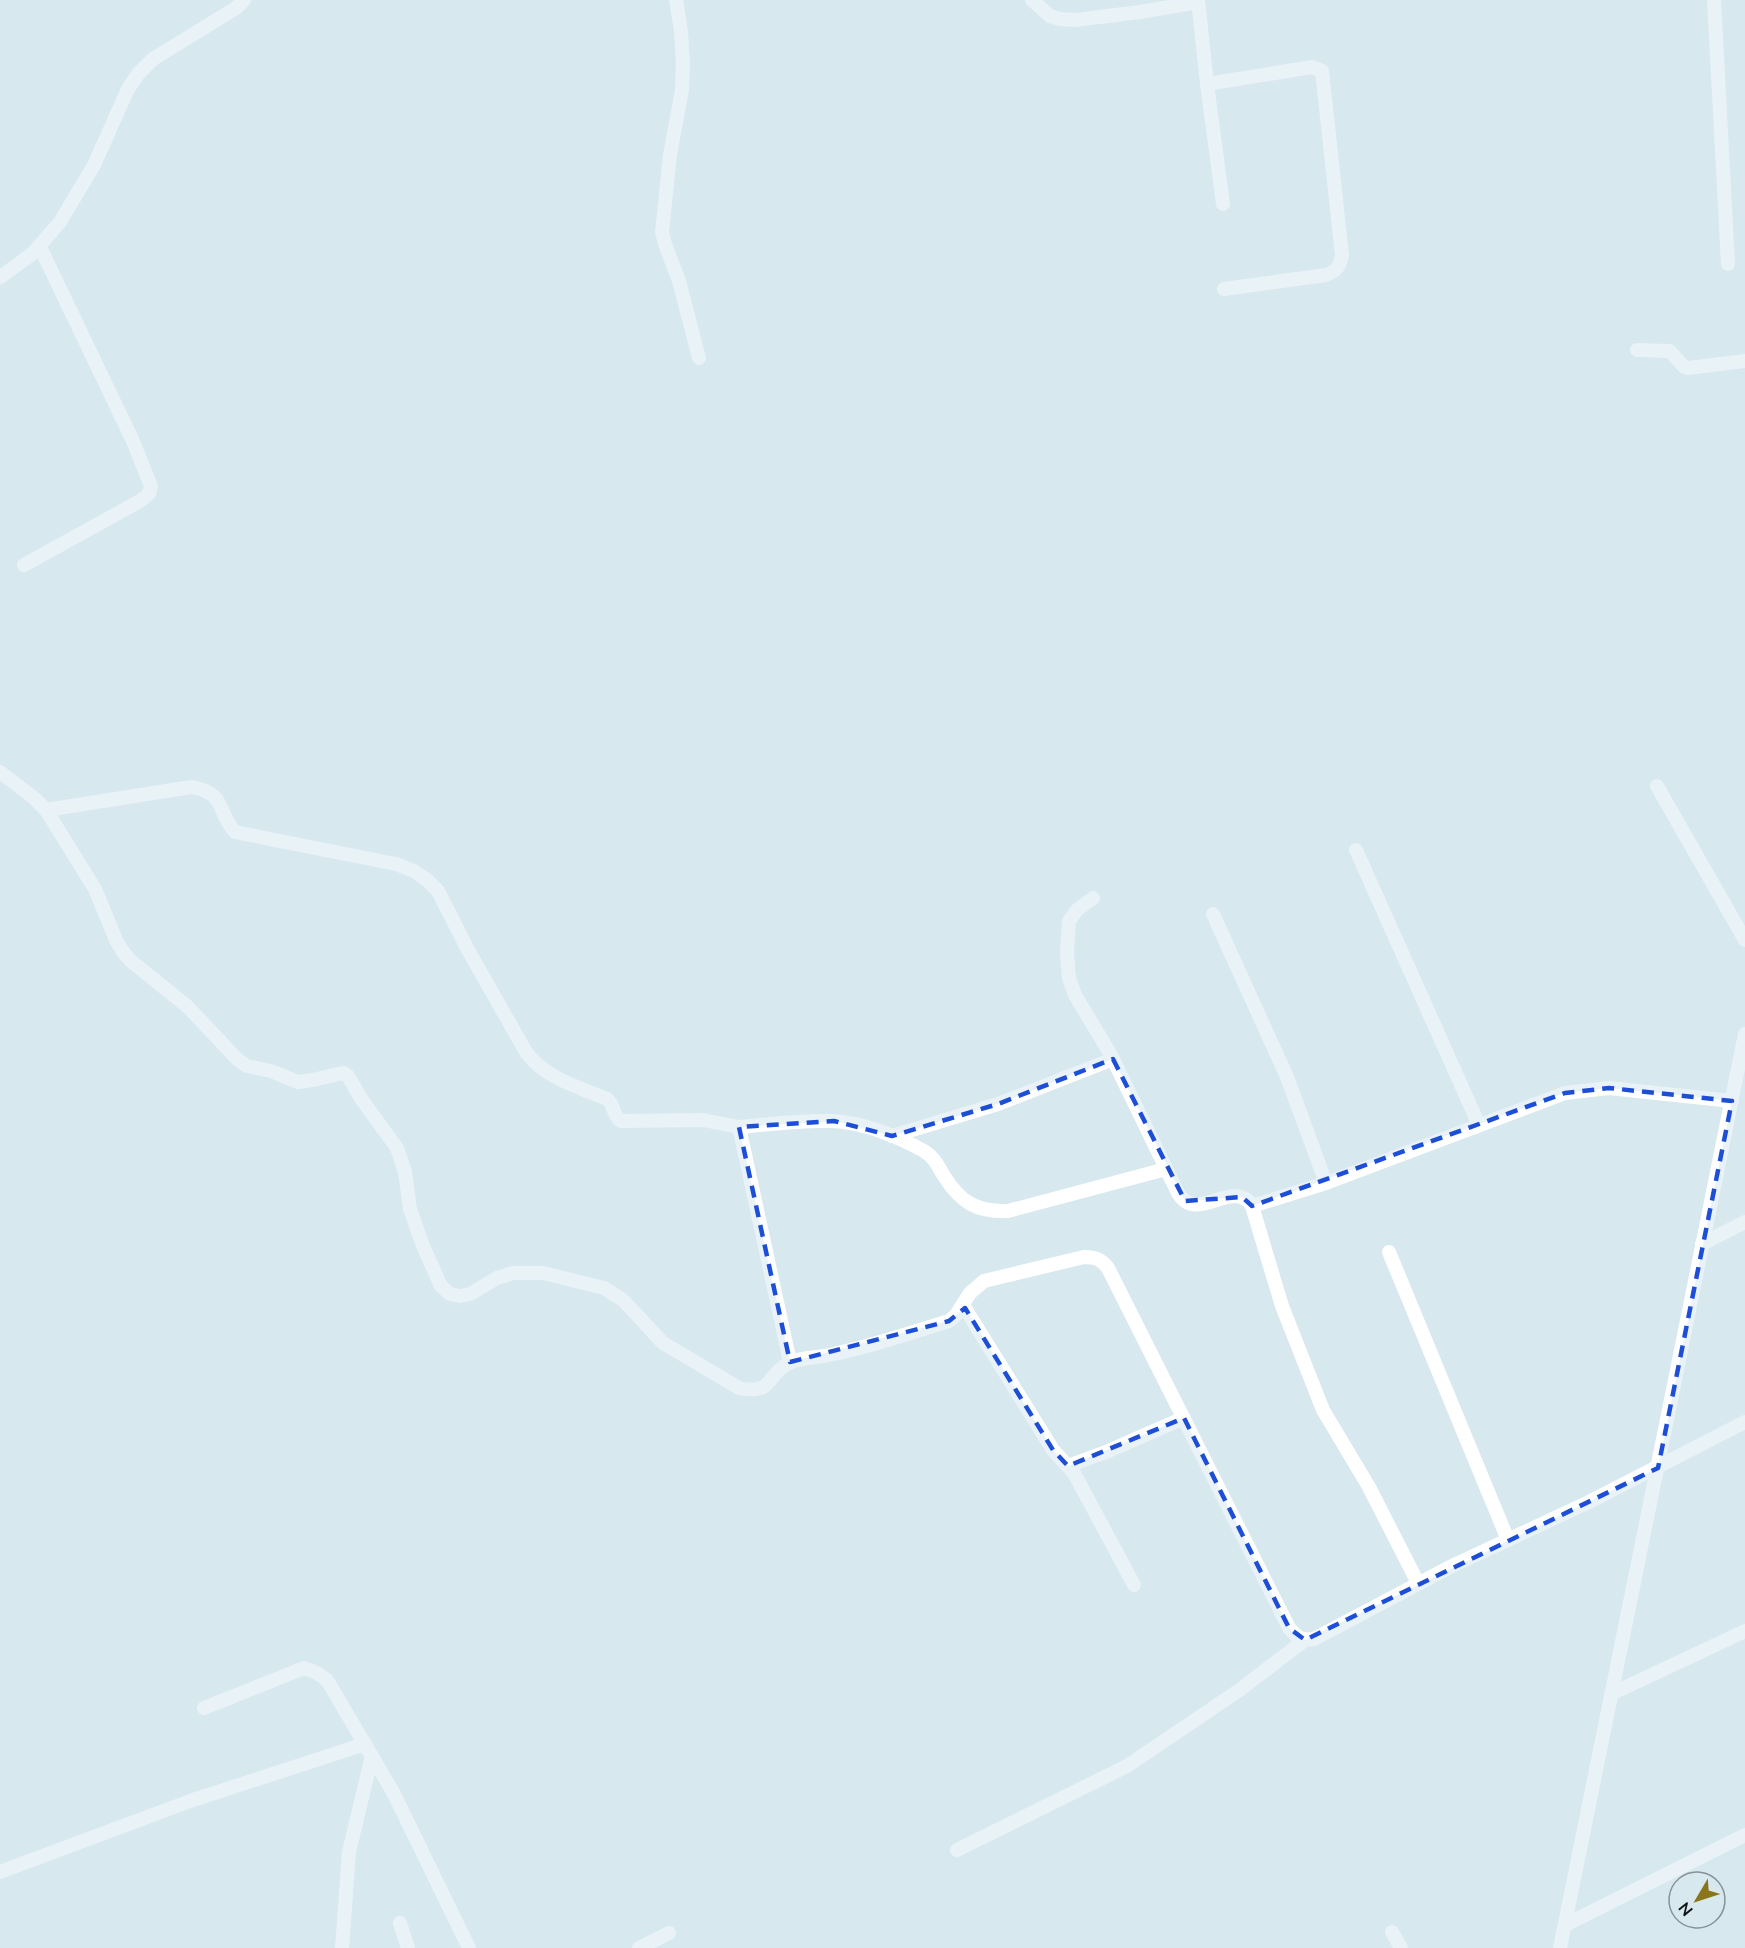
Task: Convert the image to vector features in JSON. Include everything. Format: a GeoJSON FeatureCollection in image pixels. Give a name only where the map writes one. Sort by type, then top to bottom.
{"type":"FeatureCollection","features":[{"type":"Feature","properties":{"kind":"street"},"geometry":{"type":"LineString","coordinates":[[0,277],[32,254],[60,222],[86,179],[128,89],[138,74],[153,59],[236,8],[244,0]]}},
{"type":"Feature","properties":{"kind":"street"},"geometry":{"type":"LineString","coordinates":[[676,0],[682,42],[682,90],[670,155],[663,232],[665,244],[679,281],[699,358]]}},
{"type":"Feature","properties":{"kind":"street"},"geometry":{"type":"LineString","coordinates":[[1032,0],[1050,16],[1060,20],[1128,14],[1198,1],[1223,204]]}},
{"type":"Feature","properties":{"kind":"street"},"geometry":{"type":"LineString","coordinates":[[1714,0],[1728,264]]}},
{"type":"Feature","properties":{"kind":"street"},"geometry":{"type":"LineString","coordinates":[[1207,84],[1312,67],[1322,71],[1342,255],[1340,265],[1334,272],[1326,275],[1224,289]]}},
{"type":"Feature","properties":{"kind":"street"},"geometry":{"type":"LineString","coordinates":[[24,565],[140,501],[149,494],[151,486],[132,439],[40,246]]}},
{"type":"Feature","properties":{"kind":"street"},"geometry":{"type":"LineString","coordinates":[[1637,350],[1670,351],[1684,367],[1688,368],[1745,361]]}},
{"type":"Feature","properties":{"kind":"street"},"geometry":{"type":"LineString","coordinates":[[0,772],[46,810],[95,890],[123,952],[188,1008],[237,1059],[248,1066],[271,1071],[298,1082],[344,1073],[348,1076],[362,1100],[397,1148],[405,1172],[410,1209],[423,1246],[441,1286],[450,1294],[460,1296],[470,1294],[497,1278],[513,1273],[543,1273],[604,1288],[623,1300],[663,1343],[739,1388],[751,1390],[761,1389],[789,1362],[830,1355],[949,1321],[956,1315],[970,1293],[984,1281],[1084,1257],[1095,1257],[1103,1261],[1288,1628],[1297,1638],[1314,1639],[1418,1583],[1658,1468],[1745,1422]]}},
{"type":"Feature","properties":{"kind":"street"},"geometry":{"type":"LineString","coordinates":[[1657,786],[1745,940]]}},
{"type":"Feature","properties":{"kind":"street"},"geometry":{"type":"LineString","coordinates":[[46,810],[191,787],[198,788],[214,795],[230,826],[236,832],[396,864],[414,871],[438,891],[482,975],[526,1052],[536,1065],[548,1074],[607,1098],[613,1104],[615,1115],[621,1121],[703,1120],[739,1127],[834,1121],[862,1126],[892,1136],[924,1151],[932,1157],[949,1184],[963,1198],[974,1206],[990,1212],[1008,1211],[1166,1169]]}},
{"type":"Feature","properties":{"kind":"street"},"geometry":{"type":"LineString","coordinates":[[1356,850],[1479,1125]]}},
{"type":"Feature","properties":{"kind":"street"},"geometry":{"type":"LineString","coordinates":[[1093,898],[1077,910],[1070,921],[1067,953],[1069,978],[1075,995],[1113,1059],[1178,1193],[1185,1201],[1194,1204],[1230,1196],[1247,1199],[1252,1206],[1282,1306],[1323,1410],[1369,1487],[1418,1583]]}},
{"type":"Feature","properties":{"kind":"street"},"geometry":{"type":"LineString","coordinates":[[1214,914],[1287,1077],[1326,1183]]}},
{"type":"Feature","properties":{"kind":"street"},"geometry":{"type":"LineString","coordinates":[[1560,1948],[1745,1034]]}},
{"type":"Feature","properties":{"kind":"street"},"geometry":{"type":"LineString","coordinates":[[892,1136],[998,1104],[1113,1059]]}},
{"type":"Feature","properties":{"kind":"street"},"geometry":{"type":"LineString","coordinates":[[1252,1206],[1326,1183],[1565,1093],[1609,1088],[1732,1101]]}},
{"type":"Feature","properties":{"kind":"street"},"geometry":{"type":"LineString","coordinates":[[739,1127],[789,1362]]}},
{"type":"Feature","properties":{"kind":"street"},"geometry":{"type":"LineString","coordinates":[[1702,1244],[1745,1222]]}},
{"type":"Feature","properties":{"kind":"street"},"geometry":{"type":"LineString","coordinates":[[1389,1252],[1508,1540]]}},
{"type":"Feature","properties":{"kind":"street"},"geometry":{"type":"LineString","coordinates":[[963,1305],[1053,1450],[1074,1473],[1134,1585]]}},
{"type":"Feature","properties":{"kind":"street"},"geometry":{"type":"LineString","coordinates":[[1068,1466],[1184,1418]]}},
{"type":"Feature","properties":{"kind":"street"},"geometry":{"type":"LineString","coordinates":[[1611,1694],[1745,1630]]}},
{"type":"Feature","properties":{"kind":"street"},"geometry":{"type":"LineString","coordinates":[[957,1851],[1127,1766],[1238,1691],[1305,1640]]}},
{"type":"Feature","properties":{"kind":"street"},"geometry":{"type":"LineString","coordinates":[[204,1708],[304,1668],[327,1680],[393,1792],[469,1948]]}},
{"type":"Feature","properties":{"kind":"street"},"geometry":{"type":"LineString","coordinates":[[0,1872],[193,1800],[368,1750]]}},
{"type":"Feature","properties":{"kind":"street"},"geometry":{"type":"LineString","coordinates":[[342,1948],[349,1851],[368,1750]]}},
{"type":"Feature","properties":{"kind":"street"},"geometry":{"type":"LineString","coordinates":[[1565,1925],[1745,1835]]}},
{"type":"Feature","properties":{"kind":"street"},"geometry":{"type":"LineString","coordinates":[[400,1923],[408,1948]]}},
{"type":"Feature","properties":{"kind":"street"},"geometry":{"type":"LineString","coordinates":[[1392,1932],[1401,1948]]}},
{"type":"Feature","properties":{"kind":"street"},"geometry":{"type":"LineString","coordinates":[[639,1948],[669,1933]]}},
{"type":"Feature","properties":{"kind":"highlighted area"},"geometry":{"type":"Polygon","coordinates":[[[1113,1059],[1185,1201],[1242,1197],[1252,1206],[1565,1093],[1609,1088],[1732,1101],[1658,1468],[1305,1640],[1289,1628],[1184,1418],[1068,1466],[1053,1450],[965,1308],[949,1321],[790,1362],[739,1127],[834,1121],[892,1136],[998,1104],[1113,1059]]]}}]}
